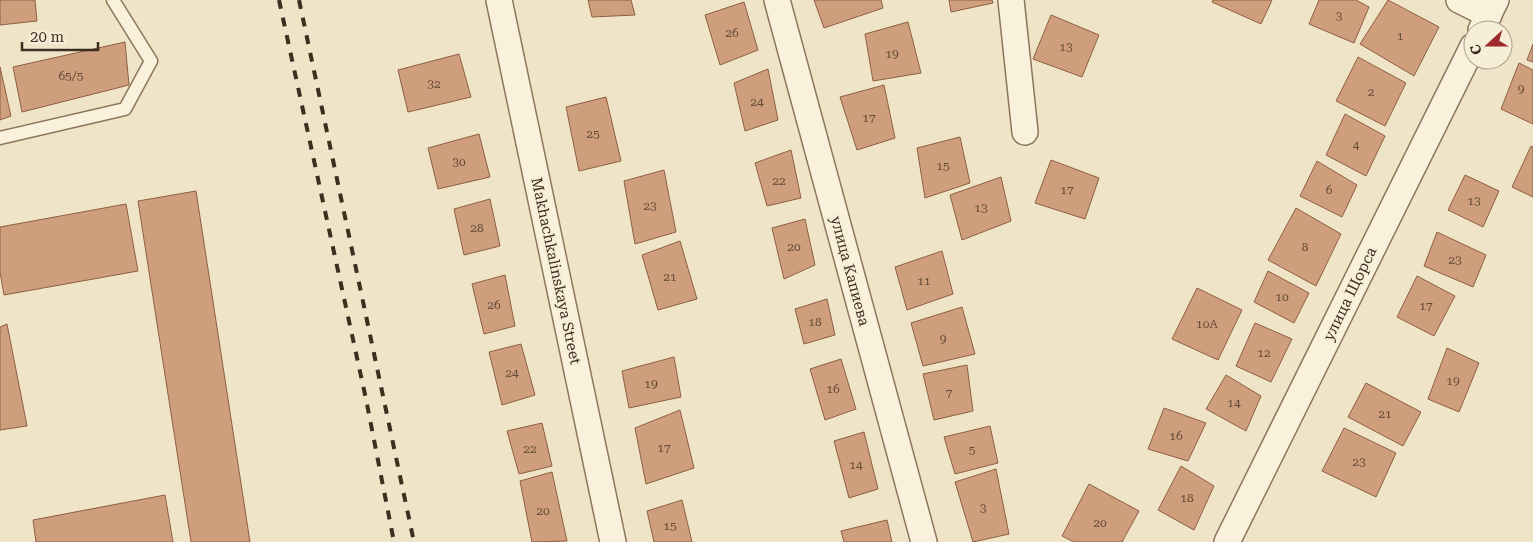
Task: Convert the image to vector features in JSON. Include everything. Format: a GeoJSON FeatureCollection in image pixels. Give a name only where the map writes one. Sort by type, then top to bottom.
{"type":"FeatureCollection","features":[{"type":"Feature","properties":{"kind":"street","name":"Makhachkalinskaya Street"},"geometry":{"type":"LineString","coordinates":[[499,0],[613,542]]}},
{"type":"Feature","properties":{"kind":"street","name":"улица Капиева"},"geometry":{"type":"LineString","coordinates":[[776,0],[924,542]]}},
{"type":"Feature","properties":{"kind":"street"},"geometry":{"type":"LineString","coordinates":[[1011,0],[1025,132]]}},
{"type":"Feature","properties":{"kind":"street"},"geometry":{"type":"LineString","coordinates":[[1459,0],[1489,15]]}},
{"type":"Feature","properties":{"kind":"street","name":"улица Щорса"},"geometry":{"type":"LineString","coordinates":[[1227,542],[1463,66]]}},
{"type":"Feature","properties":{"kind":"lane"},"geometry":{"type":"LineString","coordinates":[[0,138],[125,109],[151,61],[113,0]]}},
{"type":"Feature","properties":{"kind":"building"},"geometry":{"type":"Polygon","coordinates":[[[0,0],[35,0],[37,21],[0,25],[0,0]]]}},
{"type":"Feature","properties":{"kind":"building"},"geometry":{"type":"Polygon","coordinates":[[[588,0],[631,0],[635,15],[592,17],[588,0]]]}},
{"type":"Feature","properties":{"kind":"building"},"geometry":{"type":"Polygon","coordinates":[[[814,0],[881,0],[883,8],[824,28],[814,0]]]}},
{"type":"Feature","properties":{"kind":"building"},"geometry":{"type":"Polygon","coordinates":[[[949,0],[992,0],[993,3],[951,12],[949,0]]]}},
{"type":"Feature","properties":{"kind":"building"},"geometry":{"type":"Polygon","coordinates":[[[1213,0],[1272,0],[1261,24],[1212,2],[1213,0]]]}},
{"type":"Feature","properties":{"kind":"building"},"geometry":{"type":"Polygon","coordinates":[[[1319,0],[1356,0],[1369,7],[1354,43],[1309,24],[1319,0]]]}},
{"type":"Feature","properties":{"kind":"building"},"geometry":{"type":"Polygon","coordinates":[[[1388,0],[1439,27],[1414,76],[1360,44],[1388,0]]]}},
{"type":"Feature","properties":{"kind":"building"},"geometry":{"type":"Polygon","coordinates":[[[744,2],[758,50],[720,65],[705,15],[744,2]]]}},
{"type":"Feature","properties":{"kind":"building"},"geometry":{"type":"Polygon","coordinates":[[[1051,15],[1099,35],[1082,77],[1033,59],[1051,15]]]}},
{"type":"Feature","properties":{"kind":"building"},"geometry":{"type":"Polygon","coordinates":[[[908,22],[921,73],[873,81],[865,34],[908,22]]]}},
{"type":"Feature","properties":{"kind":"building"},"geometry":{"type":"Polygon","coordinates":[[[125,42],[129,85],[22,112],[13,67],[125,42]]]}},
{"type":"Feature","properties":{"kind":"building"},"geometry":{"type":"Polygon","coordinates":[[[1533,44],[1533,62],[1527,60],[1533,44]]]}},
{"type":"Feature","properties":{"kind":"building"},"geometry":{"type":"Polygon","coordinates":[[[459,54],[471,97],[408,112],[398,70],[459,54]]]}},
{"type":"Feature","properties":{"kind":"building"},"geometry":{"type":"Polygon","coordinates":[[[1358,57],[1406,83],[1385,126],[1336,101],[1358,57]]]}},
{"type":"Feature","properties":{"kind":"building"},"geometry":{"type":"Polygon","coordinates":[[[1519,63],[1533,70],[1533,124],[1501,109],[1519,63]]]}},
{"type":"Feature","properties":{"kind":"building"},"geometry":{"type":"Polygon","coordinates":[[[0,67],[11,116],[0,120],[0,67]]]}},
{"type":"Feature","properties":{"kind":"building"},"geometry":{"type":"Polygon","coordinates":[[[768,69],[778,120],[745,131],[734,83],[768,69]]]}},
{"type":"Feature","properties":{"kind":"building"},"geometry":{"type":"Polygon","coordinates":[[[884,85],[895,138],[857,150],[840,97],[884,85]]]}},
{"type":"Feature","properties":{"kind":"building"},"geometry":{"type":"Polygon","coordinates":[[[606,97],[621,161],[579,171],[566,107],[606,97]]]}},
{"type":"Feature","properties":{"kind":"building"},"geometry":{"type":"Polygon","coordinates":[[[1345,114],[1385,136],[1366,176],[1326,155],[1345,114]]]}},
{"type":"Feature","properties":{"kind":"building"},"geometry":{"type":"Polygon","coordinates":[[[479,134],[490,177],[438,189],[428,148],[479,134]]]}},
{"type":"Feature","properties":{"kind":"building"},"geometry":{"type":"Polygon","coordinates":[[[960,137],[970,183],[925,198],[917,148],[960,137]]]}},
{"type":"Feature","properties":{"kind":"building"},"geometry":{"type":"Polygon","coordinates":[[[1531,146],[1533,147],[1533,197],[1512,187],[1531,146]]]}},
{"type":"Feature","properties":{"kind":"building"},"geometry":{"type":"Polygon","coordinates":[[[791,150],[801,198],[767,206],[755,163],[791,150]]]}},
{"type":"Feature","properties":{"kind":"building"},"geometry":{"type":"Polygon","coordinates":[[[1051,160],[1099,178],[1085,219],[1035,203],[1051,160]]]}},
{"type":"Feature","properties":{"kind":"building"},"geometry":{"type":"Polygon","coordinates":[[[1317,161],[1357,185],[1342,217],[1300,196],[1317,161]]]}},
{"type":"Feature","properties":{"kind":"building"},"geometry":{"type":"Polygon","coordinates":[[[664,170],[676,232],[635,244],[624,181],[664,170]]]}},
{"type":"Feature","properties":{"kind":"building"},"geometry":{"type":"Polygon","coordinates":[[[1465,175],[1499,191],[1483,227],[1448,210],[1465,175]]]}},
{"type":"Feature","properties":{"kind":"building"},"geometry":{"type":"Polygon","coordinates":[[[1001,177],[1011,221],[962,240],[950,195],[1001,177]]]}},
{"type":"Feature","properties":{"kind":"building"},"geometry":{"type":"Polygon","coordinates":[[[196,191],[250,542],[191,542],[138,201],[196,191]]]}},
{"type":"Feature","properties":{"kind":"building"},"geometry":{"type":"Polygon","coordinates":[[[490,199],[500,246],[464,255],[454,209],[490,199]]]}},
{"type":"Feature","properties":{"kind":"building"},"geometry":{"type":"Polygon","coordinates":[[[126,204],[138,271],[4,295],[0,272],[0,227],[126,204]]]}},
{"type":"Feature","properties":{"kind":"building"},"geometry":{"type":"Polygon","coordinates":[[[1296,208],[1341,234],[1316,286],[1268,260],[1296,208]]]}},
{"type":"Feature","properties":{"kind":"building"},"geometry":{"type":"Polygon","coordinates":[[[805,219],[815,265],[784,279],[772,228],[805,219]]]}},
{"type":"Feature","properties":{"kind":"building"},"geometry":{"type":"Polygon","coordinates":[[[1437,232],[1486,255],[1473,287],[1424,266],[1437,232]]]}},
{"type":"Feature","properties":{"kind":"building"},"geometry":{"type":"Polygon","coordinates":[[[680,241],[697,299],[658,310],[642,255],[680,241]]]}},
{"type":"Feature","properties":{"kind":"building"},"geometry":{"type":"Polygon","coordinates":[[[942,251],[953,294],[907,310],[895,267],[942,251]]]}},
{"type":"Feature","properties":{"kind":"building"},"geometry":{"type":"Polygon","coordinates":[[[1268,271],[1309,293],[1294,323],[1254,302],[1268,271]]]}},
{"type":"Feature","properties":{"kind":"building"},"geometry":{"type":"Polygon","coordinates":[[[505,275],[515,326],[484,334],[472,284],[505,275]]]}},
{"type":"Feature","properties":{"kind":"building"},"geometry":{"type":"Polygon","coordinates":[[[1417,276],[1455,296],[1434,336],[1397,317],[1417,276]]]}},
{"type":"Feature","properties":{"kind":"building"},"geometry":{"type":"Polygon","coordinates":[[[1197,288],[1242,310],[1218,360],[1172,339],[1197,288]]]}},
{"type":"Feature","properties":{"kind":"building"},"geometry":{"type":"Polygon","coordinates":[[[827,299],[835,335],[804,344],[795,309],[827,299]]]}},
{"type":"Feature","properties":{"kind":"building"},"geometry":{"type":"Polygon","coordinates":[[[962,307],[975,354],[923,366],[911,323],[962,307]]]}},
{"type":"Feature","properties":{"kind":"building"},"geometry":{"type":"Polygon","coordinates":[[[1255,323],[1292,339],[1271,382],[1236,366],[1255,323]]]}},
{"type":"Feature","properties":{"kind":"building"},"geometry":{"type":"Polygon","coordinates":[[[7,324],[27,426],[0,430],[0,327],[7,324]]]}},
{"type":"Feature","properties":{"kind":"building"},"geometry":{"type":"Polygon","coordinates":[[[521,344],[535,395],[502,405],[489,352],[521,344]]]}},
{"type":"Feature","properties":{"kind":"building"},"geometry":{"type":"Polygon","coordinates":[[[1447,348],[1479,363],[1459,412],[1428,399],[1447,348]]]}},
{"type":"Feature","properties":{"kind":"building"},"geometry":{"type":"Polygon","coordinates":[[[674,357],[681,397],[629,408],[622,371],[674,357]]]}},
{"type":"Feature","properties":{"kind":"building"},"geometry":{"type":"Polygon","coordinates":[[[841,359],[856,409],[825,420],[810,369],[841,359]]]}},
{"type":"Feature","properties":{"kind":"building"},"geometry":{"type":"Polygon","coordinates":[[[967,365],[973,411],[934,420],[923,374],[967,365]]]}},
{"type":"Feature","properties":{"kind":"building"},"geometry":{"type":"Polygon","coordinates":[[[1226,375],[1261,396],[1246,431],[1206,409],[1226,375]]]}},
{"type":"Feature","properties":{"kind":"building"},"geometry":{"type":"Polygon","coordinates":[[[1366,383],[1421,412],[1403,446],[1348,417],[1366,383]]]}},
{"type":"Feature","properties":{"kind":"building"},"geometry":{"type":"Polygon","coordinates":[[[1164,408],[1206,423],[1188,461],[1148,449],[1164,408]]]}},
{"type":"Feature","properties":{"kind":"building"},"geometry":{"type":"Polygon","coordinates":[[[680,410],[694,468],[646,484],[635,428],[680,410]]]}},
{"type":"Feature","properties":{"kind":"building"},"geometry":{"type":"Polygon","coordinates":[[[542,423],[552,466],[519,474],[507,431],[542,423]]]}},
{"type":"Feature","properties":{"kind":"building"},"geometry":{"type":"Polygon","coordinates":[[[990,426],[998,463],[955,474],[944,437],[990,426]]]}},
{"type":"Feature","properties":{"kind":"building"},"geometry":{"type":"Polygon","coordinates":[[[1344,428],[1396,453],[1376,497],[1322,471],[1344,428]]]}},
{"type":"Feature","properties":{"kind":"building"},"geometry":{"type":"Polygon","coordinates":[[[864,432],[878,489],[849,498],[834,441],[864,432]]]}},
{"type":"Feature","properties":{"kind":"building"},"geometry":{"type":"Polygon","coordinates":[[[1181,466],[1214,486],[1194,530],[1158,510],[1181,466]]]}},
{"type":"Feature","properties":{"kind":"building"},"geometry":{"type":"Polygon","coordinates":[[[996,469],[1009,534],[973,542],[955,482],[996,469]]]}},
{"type":"Feature","properties":{"kind":"building"},"geometry":{"type":"Polygon","coordinates":[[[552,472],[567,541],[532,542],[520,481],[552,472]]]}},
{"type":"Feature","properties":{"kind":"building"},"geometry":{"type":"Polygon","coordinates":[[[1089,484],[1139,511],[1122,542],[1074,542],[1062,536],[1089,484]]]}},
{"type":"Feature","properties":{"kind":"building"},"geometry":{"type":"Polygon","coordinates":[[[165,495],[173,542],[36,542],[33,520],[165,495]]]}},
{"type":"Feature","properties":{"kind":"building"},"geometry":{"type":"Polygon","coordinates":[[[682,500],[692,542],[654,542],[647,511],[682,500]]]}},
{"type":"Feature","properties":{"kind":"building"},"geometry":{"type":"Polygon","coordinates":[[[887,520],[892,542],[844,542],[841,531],[887,520]]]}},
{"type":"Feature","properties":{"kind":"railway"},"geometry":{"type":"LineString","coordinates":[[279,0],[366,399],[394,542]]}},
{"type":"Feature","properties":{"kind":"railway"},"geometry":{"type":"LineString","coordinates":[[299,0],[414,542]]}}]}
